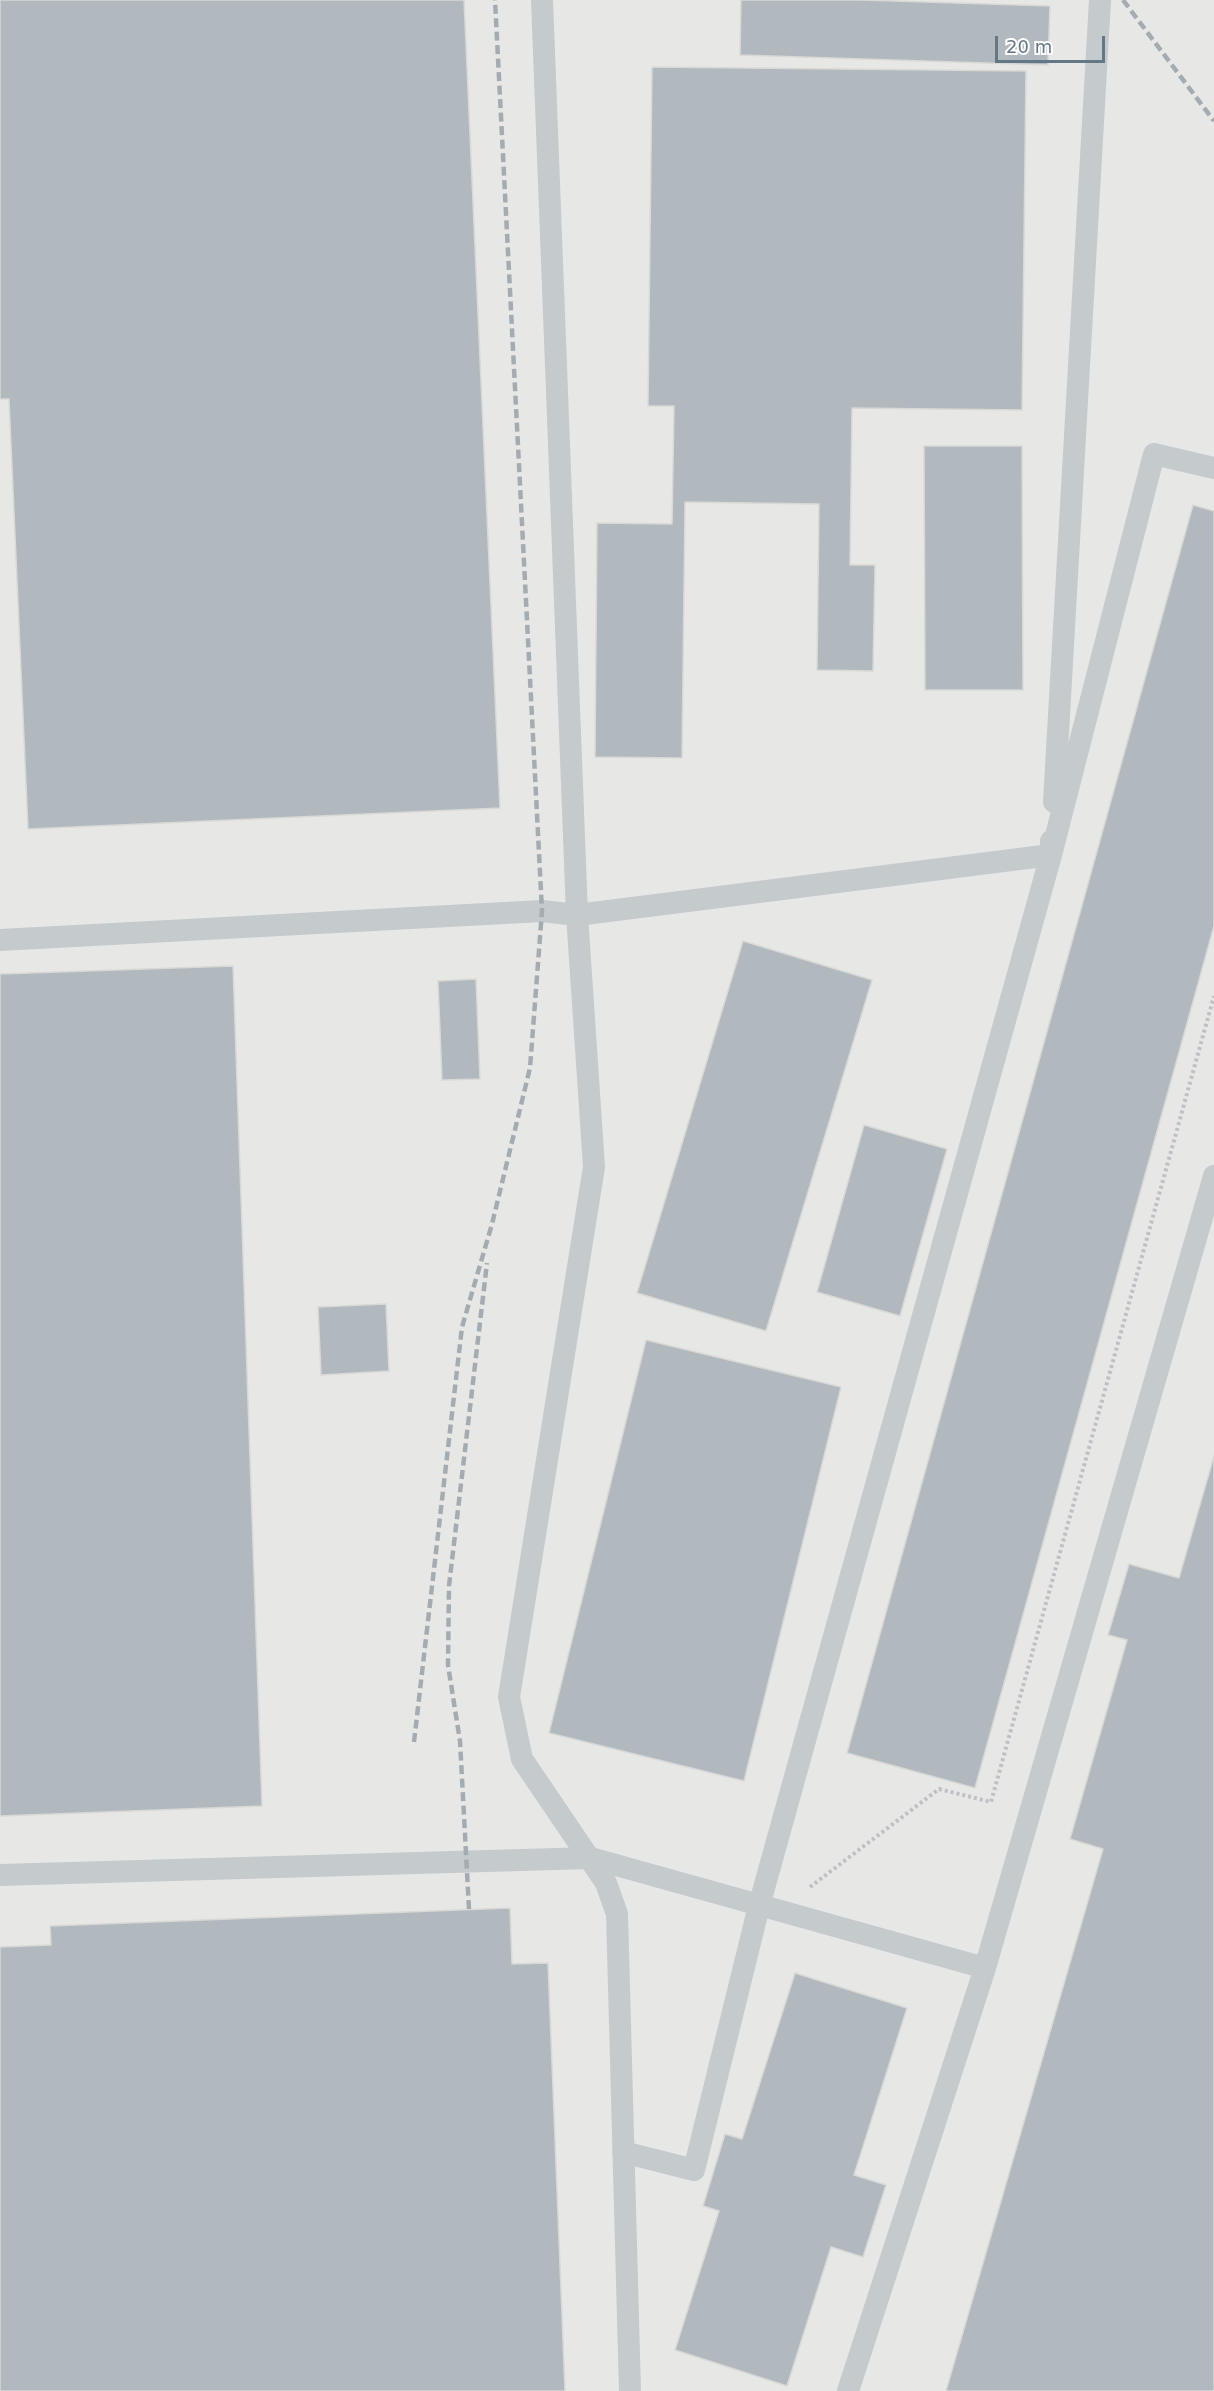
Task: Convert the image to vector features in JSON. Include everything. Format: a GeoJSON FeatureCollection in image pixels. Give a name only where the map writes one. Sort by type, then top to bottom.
{"type":"FeatureCollection","features":[{"type":"Feature","properties":{"kind":"lane"},"geometry":{"type":"LineString","coordinates":[[542,0],[577,915],[594,1167],[509,1697],[522,1759],[591,1858],[606,1883],[617,1914],[630,2391]]}},
{"type":"Feature","properties":{"kind":"lane"},"geometry":{"type":"LineString","coordinates":[[1051,855],[1100,0]]}},
{"type":"Feature","properties":{"kind":"lane"},"geometry":{"type":"LineString","coordinates":[[623,2152],[694,2170],[769,1909],[1051,855],[1154,453],[1214,468]]}},
{"type":"Feature","properties":{"kind":"lane"},"geometry":{"type":"LineString","coordinates":[[0,940],[542,911],[577,915],[1051,855]]}},
{"type":"Feature","properties":{"kind":"lane"},"geometry":{"type":"LineString","coordinates":[[848,2391],[985,1968],[1214,1176]]}},
{"type":"Feature","properties":{"kind":"lane"},"geometry":{"type":"LineString","coordinates":[[0,1875],[591,1858],[985,1968]]}},
{"type":"Feature","properties":{"kind":"path"},"geometry":{"type":"LineString","coordinates":[[769,1909],[939,1789],[991,1802],[1214,996]]}},
{"type":"Feature","properties":{"kind":"shaded area"},"geometry":{"type":"Polygon","coordinates":[[[0,0],[1214,0],[1214,2391],[0,2391],[0,0]]]}},
{"type":"Feature","properties":{"kind":"building"},"geometry":{"type":"Polygon","coordinates":[[[0,0],[464,0],[500,808],[28,829],[9,399],[0,399],[0,0]]]}},
{"type":"Feature","properties":{"kind":"building"},"geometry":{"type":"Polygon","coordinates":[[[741,0],[863,0],[1050,6],[1048,65],[740,55],[741,0]]]}},
{"type":"Feature","properties":{"kind":"building"},"geometry":{"type":"Polygon","coordinates":[[[652,67],[1026,71],[1022,410],[852,408],[850,565],[875,565],[873,671],[817,670],[819,504],[685,502],[682,758],[595,757],[597,523],[672,524],[674,406],[648,406],[652,67]]]}},
{"type":"Feature","properties":{"kind":"building"},"geometry":{"type":"Polygon","coordinates":[[[924,446],[1022,446],[1023,690],[925,690],[924,446]]]}},
{"type":"Feature","properties":{"kind":"building"},"geometry":{"type":"Polygon","coordinates":[[[1193,505],[1214,511],[1214,926],[975,1788],[847,1753],[1193,505]]]}},
{"type":"Feature","properties":{"kind":"building"},"geometry":{"type":"Polygon","coordinates":[[[743,941],[872,980],[766,1331],[637,1293],[743,941]]]}},
{"type":"Feature","properties":{"kind":"building"},"geometry":{"type":"Polygon","coordinates":[[[233,966],[262,1806],[0,1816],[0,974],[233,966]]]}},
{"type":"Feature","properties":{"kind":"building"},"geometry":{"type":"Polygon","coordinates":[[[476,979],[480,1079],[442,1080],[438,981],[476,979]]]}},
{"type":"Feature","properties":{"kind":"building"},"geometry":{"type":"Polygon","coordinates":[[[864,1125],[947,1149],[900,1316],[817,1292],[864,1125]]]}},
{"type":"Feature","properties":{"kind":"building"},"geometry":{"type":"Polygon","coordinates":[[[386,1304],[389,1371],[321,1375],[318,1307],[386,1304]]]}},
{"type":"Feature","properties":{"kind":"building"},"geometry":{"type":"Polygon","coordinates":[[[646,1340],[841,1387],[744,1781],[549,1733],[646,1340]]]}},
{"type":"Feature","properties":{"kind":"building"},"geometry":{"type":"Polygon","coordinates":[[[1214,1456],[1214,2391],[946,2391],[1103,1849],[1070,1839],[1127,1640],[1108,1635],[1129,1564],[1179,1578],[1214,1456]]]}},
{"type":"Feature","properties":{"kind":"building"},"geometry":{"type":"Polygon","coordinates":[[[510,1908],[512,1964],[548,1963],[565,2391],[0,2391],[0,1947],[51,1945],[50,1926],[510,1908]]]}},
{"type":"Feature","properties":{"kind":"building"},"geometry":{"type":"Polygon","coordinates":[[[795,1973],[907,2008],[854,2175],[886,2185],[863,2257],[831,2247],[787,2386],[675,2350],[719,2211],[703,2206],[725,2134],[742,2139],[795,1973]]]}},
{"type":"Feature","properties":{"kind":"railway"},"geometry":{"type":"LineString","coordinates":[[414,1742],[462,1327],[492,1224],[530,1068],[542,911],[495,0]]}},
{"type":"Feature","properties":{"kind":"railway"},"geometry":{"type":"LineString","coordinates":[[1123,0],[1214,121]]}},
{"type":"Feature","properties":{"kind":"railway"},"geometry":{"type":"LineString","coordinates":[[469,1909],[460,1741],[448,1665],[449,1586],[487,1263]]}}]}
